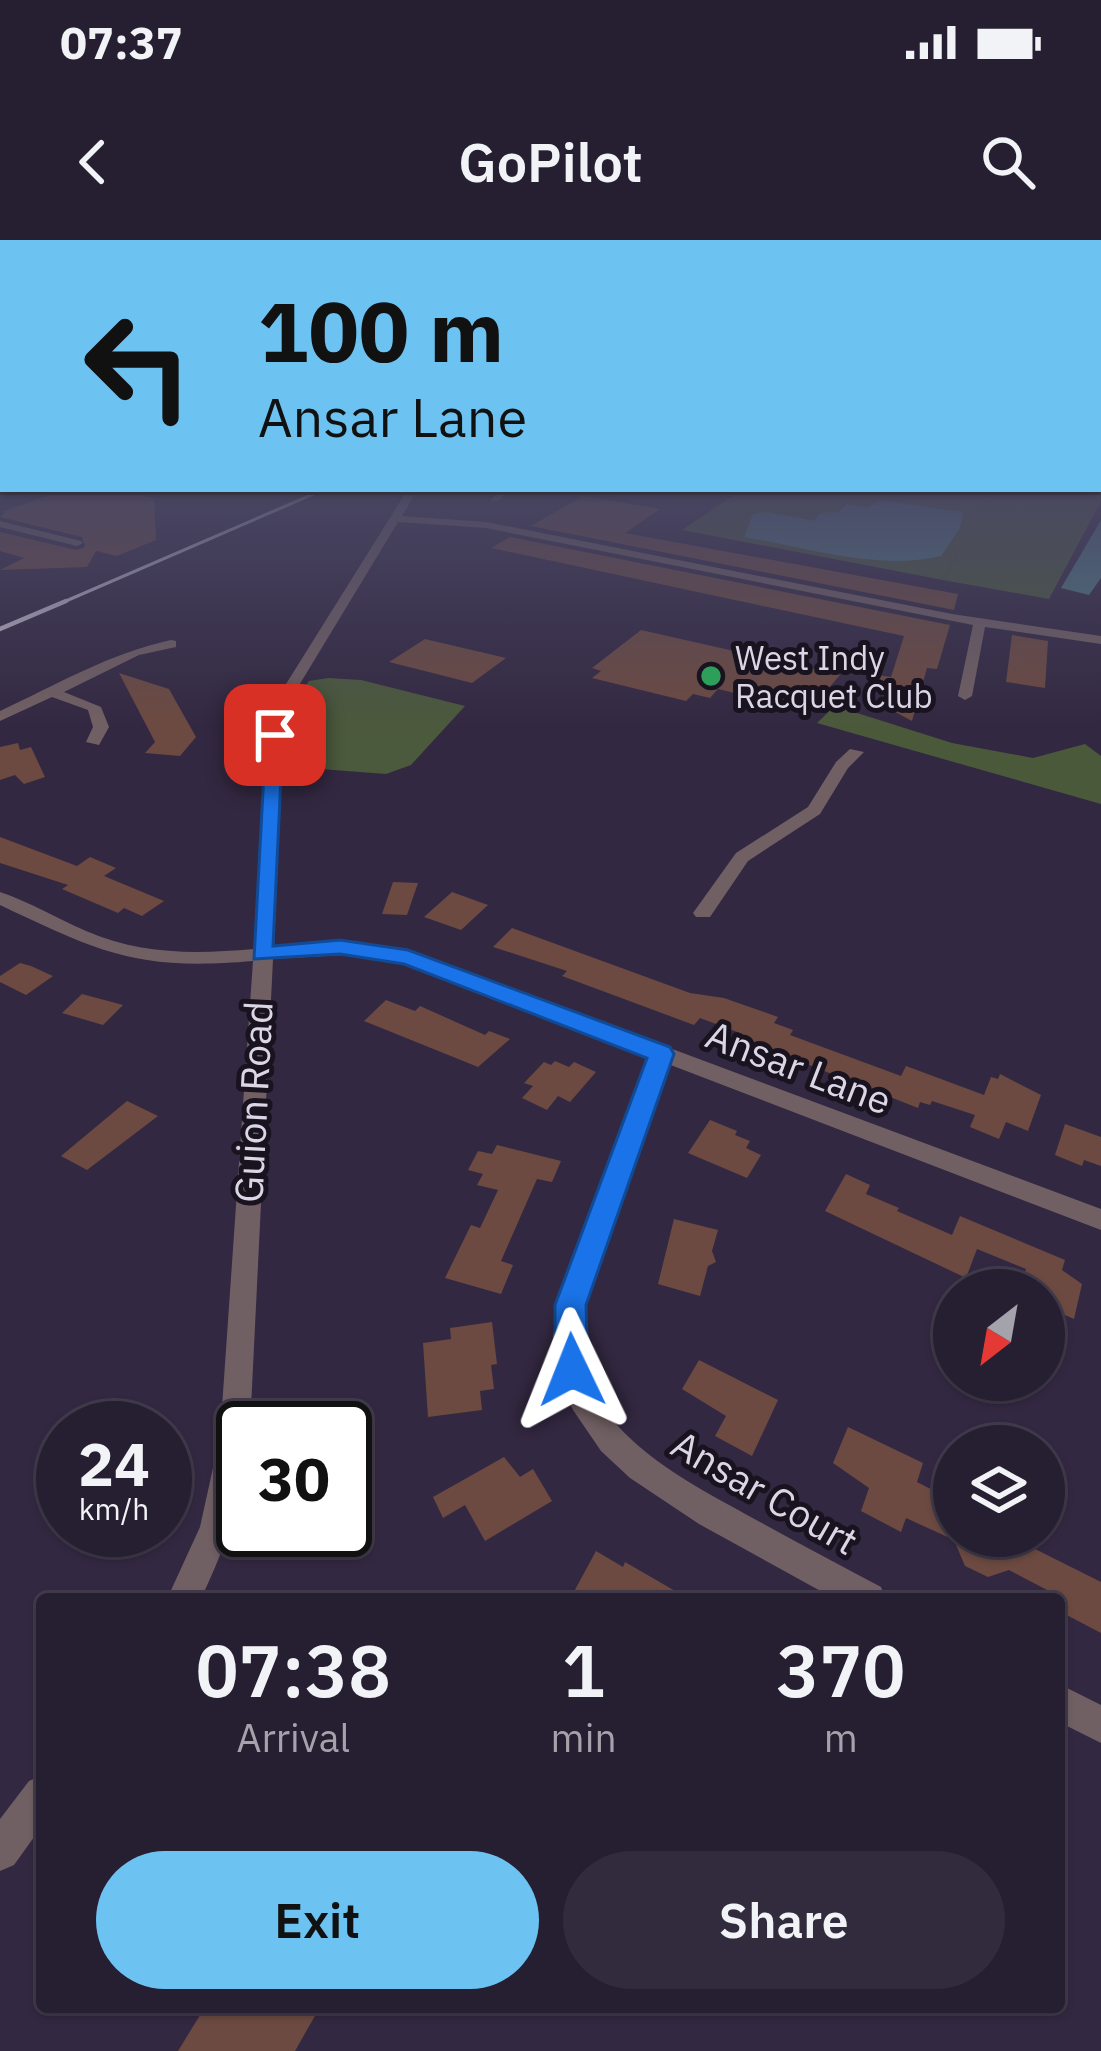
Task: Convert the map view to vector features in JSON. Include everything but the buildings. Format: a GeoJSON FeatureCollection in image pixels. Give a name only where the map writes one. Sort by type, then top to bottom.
{"type":"FeatureCollection","features":[{"type":"Feature","properties":{"kind":"street","name":"Guion Road"},"geometry":{"type":"LineString","coordinates":[[187,1593],[216,1529],[231,1469],[279,713],[372,559]]}},
{"type":"Feature","properties":{"kind":"street"},"geometry":{"type":"LineString","coordinates":[[658,559],[1101,640]]}},
{"type":"Feature","properties":{"kind":"street"},"geometry":{"type":"LineString","coordinates":[[965,696],[980,621]]}},
{"type":"Feature","properties":{"kind":"street"},"geometry":{"type":"LineString","coordinates":[[0,717],[135,652],[171,644]]}},
{"type":"Feature","properties":{"kind":"street"},"geometry":{"type":"LineString","coordinates":[[51,692],[94,706],[101,727],[94,742]]}},
{"type":"Feature","properties":{"kind":"street"},"geometry":{"type":"LineString","coordinates":[[703,914],[742,857],[814,810],[842,765],[856,752]]}},
{"type":"Feature","properties":{"kind":"street","name":"Ansar Lane"},"geometry":{"type":"LineString","coordinates":[[0,898],[139,955],[262,954],[340,947],[408,957],[1101,1220]]}},
{"type":"Feature","properties":{"kind":"street","name":"Ansar Court"},"geometry":{"type":"LineString","coordinates":[[661,1054],[571,1305],[572,1370],[604,1435],[652,1479],[857,1593]]}},
{"type":"Feature","properties":{"kind":"street"},"geometry":{"type":"LineString","coordinates":[[1065,1705],[1101,1725]]}},
{"type":"Feature","properties":{"kind":"street"},"geometry":{"type":"LineString","coordinates":[[0,1852],[36,1802]]}},
{"type":"Feature","properties":{"kind":"shaded area"},"geometry":{"type":"Polygon","coordinates":[[[831,559],[955,559],[943,580],[831,559]]]}},
{"type":"Feature","properties":{"kind":"shaded area"},"geometry":{"type":"Polygon","coordinates":[[[955,559],[1070,559],[1049,599],[943,580],[955,559]]]}},
{"type":"Feature","properties":{"kind":"shaded area"},"geometry":{"type":"Polygon","coordinates":[[[1078,559],[1101,559],[1101,578],[1089,595],[1061,588],[1078,559]]]}},
{"type":"Feature","properties":{"kind":"shaded area"},"geometry":{"type":"Polygon","coordinates":[[[361,680],[465,706],[411,765],[386,774],[294,767],[293,711],[309,681],[361,680]]]}},
{"type":"Feature","properties":{"kind":"shaded area"},"geometry":{"type":"Polygon","coordinates":[[[847,694],[854,712],[952,743],[1033,758],[1085,744],[1101,756],[1101,804],[817,723],[847,694]]]}},
{"type":"Feature","properties":{"kind":"railway"},"geometry":{"type":"LineString","coordinates":[[63,602],[164,559]]}},
{"type":"Feature","properties":{"kind":"railway"},"geometry":{"type":"LineString","coordinates":[[0,629],[63,602]]}},
{"type":"Feature","properties":{"kind":"railway"},"geometry":{"type":"LineString","coordinates":[[59,604],[63,602]]}},
{"type":"Feature","properties":{"kind":"place","name":"West Indy Racquet Club"},"geometry":{"type":"Point","coordinates":[711,676]}},
{"type":"Feature","properties":{"kind":"route"},"geometry":{"type":"LineString","coordinates":[[275,735],[262,954],[340,947],[408,957],[661,1054],[574,1291],[568,1343],[572,1370]]}}]}
